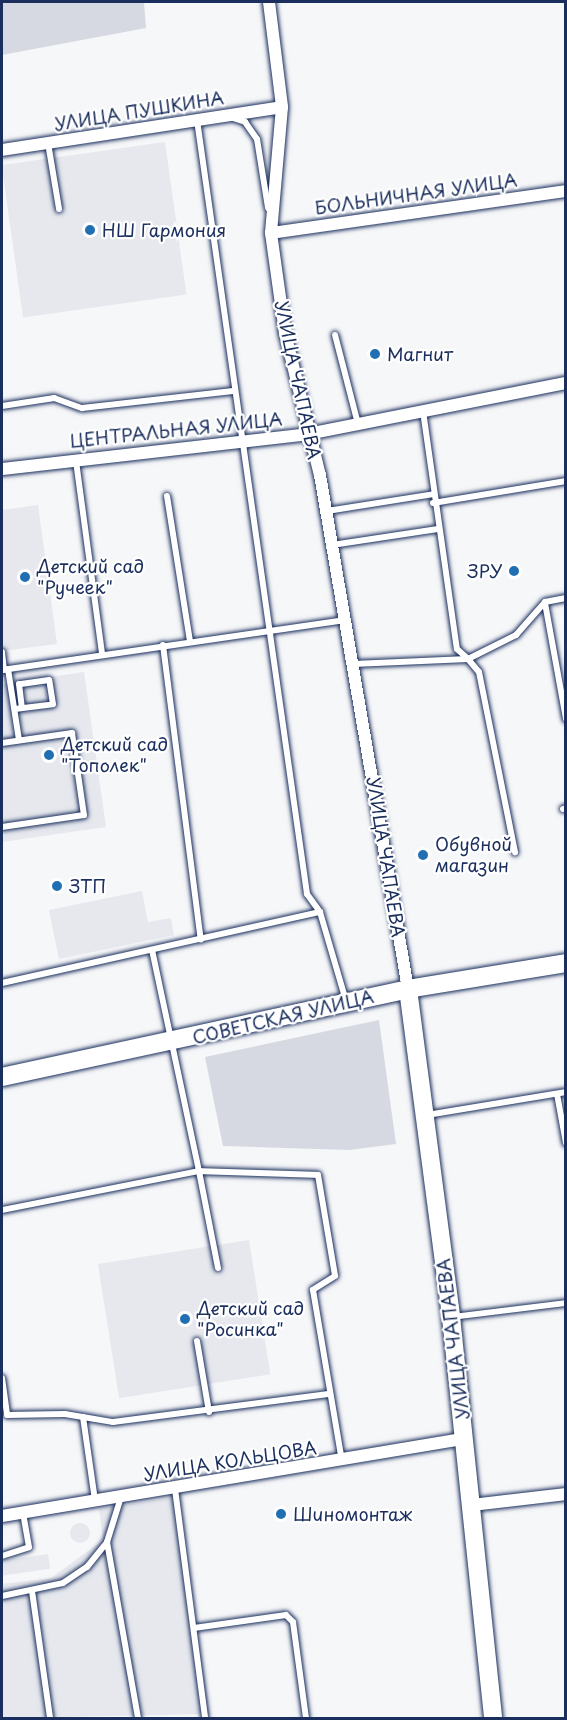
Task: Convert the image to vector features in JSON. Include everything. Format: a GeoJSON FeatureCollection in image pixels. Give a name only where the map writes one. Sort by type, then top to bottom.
{"type":"FeatureCollection","features":[{"type":"Feature","properties":{"kind":"street","name":"УЛИЦА ЧАПАЕВА"},"geometry":{"type":"LineString","coordinates":[[269,2],[282,107],[271,233],[285,333],[326,511],[347,620],[408,989],[451,1317],[493,1719]]}},
{"type":"Feature","properties":{"kind":"street","name":"УЛИЦА ПУШКИНА"},"geometry":{"type":"LineString","coordinates":[[2,150],[282,107]]}},
{"type":"Feature","properties":{"kind":"street","name":"БОЛЬНИЧНАЯ УЛИЦА"},"geometry":{"type":"LineString","coordinates":[[271,233],[566,191]]}},
{"type":"Feature","properties":{"kind":"street","name":"ЦЕНТРАЛЬНАЯ УЛИЦА"},"geometry":{"type":"LineString","coordinates":[[2,469],[308,434],[566,383]]}},
{"type":"Feature","properties":{"kind":"street","name":"СОВЕТСКАЯ УЛИЦА"},"geometry":{"type":"LineString","coordinates":[[2,1077],[173,1042],[408,989],[566,963]]}},
{"type":"Feature","properties":{"kind":"street","name":"УЛИЦА КОЛЬЦОВА"},"geometry":{"type":"LineString","coordinates":[[2,1516],[342,1462],[464,1439]]}},
{"type":"Feature","properties":{"kind":"street"},"geometry":{"type":"LineString","coordinates":[[472,1505],[566,1494]]}},
{"type":"Feature","properties":{"kind":"lane"},"geometry":{"type":"LineString","coordinates":[[221,117],[245,122],[257,139],[271,233]]}},
{"type":"Feature","properties":{"kind":"lane"},"geometry":{"type":"LineString","coordinates":[[197,120],[232,391],[270,630],[307,894],[320,912],[346,1002]]}},
{"type":"Feature","properties":{"kind":"lane"},"geometry":{"type":"LineString","coordinates":[[48,143],[59,209]]}},
{"type":"Feature","properties":{"kind":"lane"},"geometry":{"type":"LineString","coordinates":[[335,335],[358,424]]}},
{"type":"Feature","properties":{"kind":"lane"},"geometry":{"type":"LineString","coordinates":[[2,406],[54,398],[82,408],[232,391]]}},
{"type":"Feature","properties":{"kind":"lane"},"geometry":{"type":"LineString","coordinates":[[423,411],[436,471],[433,503],[457,649],[468,659],[486,691],[515,852]]}},
{"type":"Feature","properties":{"kind":"lane"},"geometry":{"type":"LineString","coordinates":[[75,459],[102,654]]}},
{"type":"Feature","properties":{"kind":"lane"},"geometry":{"type":"LineString","coordinates":[[433,503],[566,481]]}},
{"type":"Feature","properties":{"kind":"lane"},"geometry":{"type":"LineString","coordinates":[[326,511],[434,494]]}},
{"type":"Feature","properties":{"kind":"lane"},"geometry":{"type":"LineString","coordinates":[[167,496],[190,641]]}},
{"type":"Feature","properties":{"kind":"lane"},"geometry":{"type":"LineString","coordinates":[[332,545],[438,529]]}},
{"type":"Feature","properties":{"kind":"lane"},"geometry":{"type":"LineString","coordinates":[[353,664],[468,659],[516,635],[545,602],[566,598]]}},
{"type":"Feature","properties":{"kind":"lane"},"geometry":{"type":"LineString","coordinates":[[545,602],[566,719]]}},
{"type":"Feature","properties":{"kind":"lane"},"geometry":{"type":"LineString","coordinates":[[5,670],[190,641],[347,620]]}},
{"type":"Feature","properties":{"kind":"lane"},"geometry":{"type":"LineString","coordinates":[[164,645],[201,940]]}},
{"type":"Feature","properties":{"kind":"lane"},"geometry":{"type":"LineString","coordinates":[[2,652],[19,740]]}},
{"type":"Feature","properties":{"kind":"lane"},"geometry":{"type":"LineString","coordinates":[[15,710],[53,704],[50,680],[19,684],[22,708]]}},
{"type":"Feature","properties":{"kind":"lane"},"geometry":{"type":"LineString","coordinates":[[2,743],[72,733],[84,815],[2,827]]}},
{"type":"Feature","properties":{"kind":"lane"},"geometry":{"type":"LineString","coordinates":[[2,983],[320,912]]}},
{"type":"Feature","properties":{"kind":"lane"},"geometry":{"type":"LineString","coordinates":[[152,950],[173,1042],[218,1268]]}},
{"type":"Feature","properties":{"kind":"lane"},"geometry":{"type":"LineString","coordinates":[[425,1115],[566,1092]]}},
{"type":"Feature","properties":{"kind":"lane"},"geometry":{"type":"LineString","coordinates":[[557,1094],[566,1143]]}},
{"type":"Feature","properties":{"kind":"lane"},"geometry":{"type":"LineString","coordinates":[[2,1210],[199,1171],[318,1175],[335,1276],[313,1290],[342,1462]]}},
{"type":"Feature","properties":{"kind":"lane"},"geometry":{"type":"LineString","coordinates":[[451,1317],[566,1303]]}},
{"type":"Feature","properties":{"kind":"lane"},"geometry":{"type":"LineString","coordinates":[[197,1341],[209,1412]]}},
{"type":"Feature","properties":{"kind":"lane"},"geometry":{"type":"LineString","coordinates":[[2,1378],[4,1416],[83,1417],[137,1423],[330,1394]]}},
{"type":"Feature","properties":{"kind":"lane"},"geometry":{"type":"LineString","coordinates":[[83,1417],[95,1500]]}},
{"type":"Feature","properties":{"kind":"lane"},"geometry":{"type":"LineString","coordinates":[[175,1489],[205,1719]]}},
{"type":"Feature","properties":{"kind":"lane"},"geometry":{"type":"LineString","coordinates":[[2,1596],[32,1592],[63,1583],[87,1567],[107,1542],[121,1497]]}},
{"type":"Feature","properties":{"kind":"lane"},"geometry":{"type":"LineString","coordinates":[[2,1556],[29,1547],[23,1512]]}},
{"type":"Feature","properties":{"kind":"lane"},"geometry":{"type":"LineString","coordinates":[[107,1542],[138,1719]]}},
{"type":"Feature","properties":{"kind":"lane"},"geometry":{"type":"LineString","coordinates":[[32,1592],[50,1719]]}},
{"type":"Feature","properties":{"kind":"lane"},"geometry":{"type":"LineString","coordinates":[[194,1628],[286,1615],[293,1622],[306,1719]]}},
{"type":"Feature","properties":{"kind":"shaded area"},"geometry":{"type":"Polygon","coordinates":[[[2,2],[150,2],[144,3],[146,28],[2,55],[2,2]]]}},
{"type":"Feature","properties":{"kind":"shaded area","name":"НШ Гармония"},"geometry":{"type":"Polygon","coordinates":[[[165,142],[186,295],[23,317],[2,165],[165,142]]]}},
{"type":"Feature","properties":{"kind":"shaded area","name":"Детский сад \"Ручеек\""},"geometry":{"type":"Polygon","coordinates":[[[38,505],[57,644],[2,651],[2,510],[38,505]]]}},
{"type":"Feature","properties":{"kind":"shaded area","name":"Детский сад \"Тополек\""},"geometry":{"type":"Polygon","coordinates":[[[84,672],[106,827],[2,842],[2,684],[84,672]]]}},
{"type":"Feature","properties":{"kind":"shaded area"},"geometry":{"type":"Polygon","coordinates":[[[142,891],[148,922],[171,918],[174,935],[59,959],[49,910],[142,891]]]}},
{"type":"Feature","properties":{"kind":"shaded area"},"geometry":{"type":"Polygon","coordinates":[[[379,1020],[396,1144],[349,1150],[223,1146],[205,1057],[379,1020]]]}},
{"type":"Feature","properties":{"kind":"shaded area","name":"Детский сад \"Росинка\""},"geometry":{"type":"Polygon","coordinates":[[[249,1240],[270,1374],[119,1398],[98,1264],[249,1240]]]}},
{"type":"Feature","properties":{"kind":"shaded area"},"geometry":{"type":"Polygon","coordinates":[[[176,1497],[210,1714],[2,1718],[2,1584],[51,1578],[103,1540],[99,1509],[176,1497]]]}},
{"type":"Feature","properties":{"kind":"shaded area"},"geometry":{"type":"Polygon","coordinates":[[[80,1523],[87,1526],[90,1533],[87,1540],[80,1543],[73,1540],[70,1533],[73,1526],[80,1523]]]}},
{"type":"Feature","properties":{"kind":"shaded area"},"geometry":{"type":"Polygon","coordinates":[[[48,1554],[50,1569],[4,1575],[2,1560],[48,1554]]]}},
{"type":"Feature","properties":{"kind":"place","name":"НШ Гармония"},"geometry":{"type":"Point","coordinates":[90,230]}},
{"type":"Feature","properties":{"kind":"place","name":"Магнит"},"geometry":{"type":"Point","coordinates":[375,354]}},
{"type":"Feature","properties":{"kind":"place","name":"ЗРУ"},"geometry":{"type":"Point","coordinates":[514,571]}},
{"type":"Feature","properties":{"kind":"place","name":"Детский сад \"Ручеек\""},"geometry":{"type":"Point","coordinates":[25,577]}},
{"type":"Feature","properties":{"kind":"place","name":"Детский сад \"Тополек\""},"geometry":{"type":"Point","coordinates":[49,755]}},
{"type":"Feature","properties":{"kind":"place","name":"Обувной магазин"},"geometry":{"type":"Point","coordinates":[423,855]}},
{"type":"Feature","properties":{"kind":"place","name":"ЗТП"},"geometry":{"type":"Point","coordinates":[57,886]}},
{"type":"Feature","properties":{"kind":"place","name":"Детский сад \"Росинка\""},"geometry":{"type":"Point","coordinates":[185,1319]}},
{"type":"Feature","properties":{"kind":"place","name":"Шиномонтаж"},"geometry":{"type":"Point","coordinates":[281,1514]}}]}
